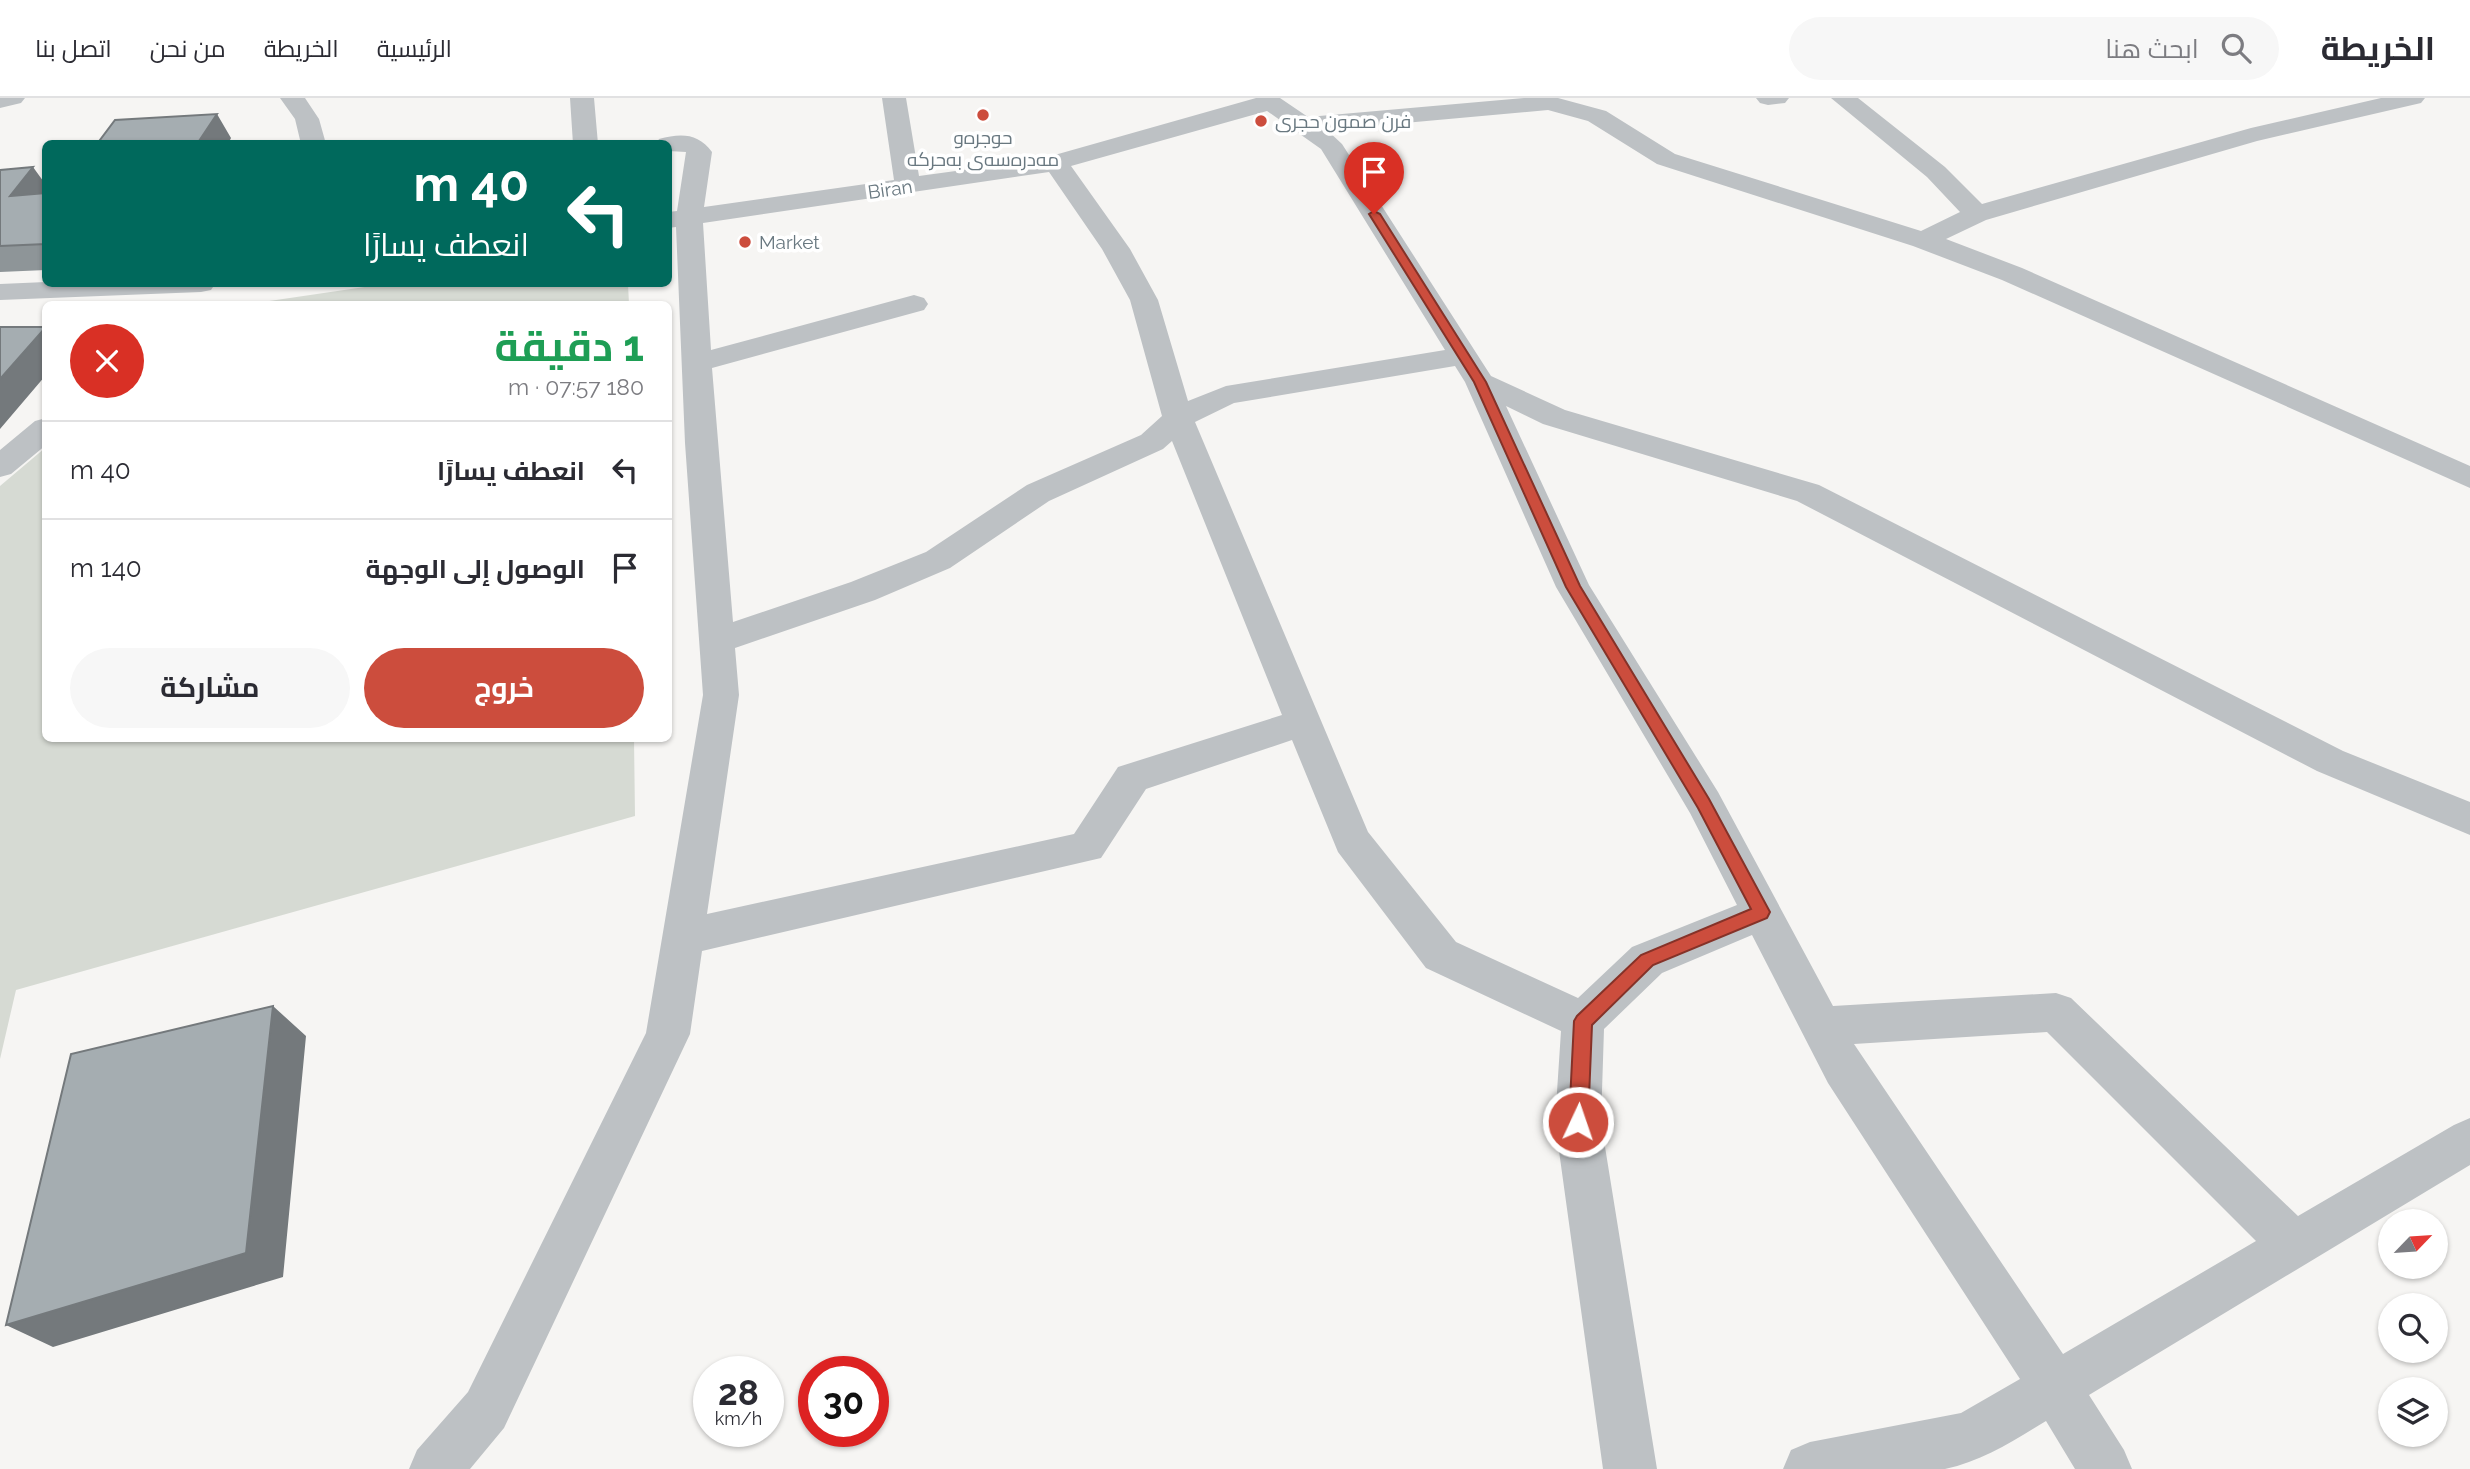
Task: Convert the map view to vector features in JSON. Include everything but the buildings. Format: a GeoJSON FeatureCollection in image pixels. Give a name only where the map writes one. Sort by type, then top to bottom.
{"type":"FeatureCollection","features":[{"type":"Feature","properties":{"kind":"street"},"geometry":{"type":"LineString","coordinates":[[0,102],[13,98]]}},
{"type":"Feature","properties":{"kind":"street"},"geometry":{"type":"LineString","coordinates":[[292,98],[301,106],[307,118],[313,140]]}},
{"type":"Feature","properties":{"kind":"street"},"geometry":{"type":"LineString","coordinates":[[582,98],[586,140]]}},
{"type":"Feature","properties":{"kind":"street"},"geometry":{"type":"LineString","coordinates":[[894,98],[908,186]]}},
{"type":"Feature","properties":{"kind":"street"},"geometry":{"type":"LineString","coordinates":[[1569,109],[1602,98]]}},
{"type":"Feature","properties":{"kind":"street"},"geometry":{"type":"LineString","coordinates":[[1768,98],[1777,98]]}},
{"type":"Feature","properties":{"kind":"street"},"geometry":{"type":"LineString","coordinates":[[1843,98],[1936,172],[1977,214]]}},
{"type":"Feature","properties":{"kind":"street"},"geometry":{"type":"LineString","coordinates":[[1923,240],[1977,214],[2251,135],[2413,98]]}},
{"type":"Feature","properties":{"kind":"street"},"geometry":{"type":"LineString","coordinates":[[1270,100],[1330,144],[1472,369],[1573,587],[1704,803],[1844,1069],[2055,1387],[2105,1469]]}},
{"type":"Feature","properties":{"kind":"street","name":"Biran"},"geometry":{"type":"LineString","coordinates":[[679,218],[1055,162],[1270,100]]}},
{"type":"Feature","properties":{"kind":"street"},"geometry":{"type":"LineString","coordinates":[[1303,125],[1549,103],[1597,116],[1666,159],[1923,240],[2012,274],[2470,478]]}},
{"type":"Feature","properties":{"kind":"street"},"geometry":{"type":"LineString","coordinates":[[436,1469],[486,1410],[668,1034],[721,695],[696,363],[679,218],[699,152],[694,144],[672,144]]}},
{"type":"Feature","properties":{"kind":"street"},"geometry":{"type":"LineString","coordinates":[[1055,162],[1116,248],[1144,300],[1178,418],[1352,841],[1441,955],[1583,1021]]}},
{"type":"Feature","properties":{"kind":"street"},"geometry":{"type":"LineString","coordinates":[[0,292],[126,287]]}},
{"type":"Feature","properties":{"kind":"street"},"geometry":{"type":"LineString","coordinates":[[193,301],[210,287]]}},
{"type":"Feature","properties":{"kind":"street"},"geometry":{"type":"LineString","coordinates":[[696,363],[914,304]]}},
{"type":"Feature","properties":{"kind":"street"},"geometry":{"type":"LineString","coordinates":[[716,641],[863,591],[938,560],[1038,493],[1152,442],[1178,418],[1226,396],[1472,369],[1554,417],[1808,493],[2330,761],[2470,819]]}},
{"type":"Feature","properties":{"kind":"street"},"geometry":{"type":"LineString","coordinates":[[0,467],[42,431]]}},
{"type":"Feature","properties":{"kind":"street"},"geometry":{"type":"LineString","coordinates":[[683,937],[1087,847],[1132,778],[1303,722]]}},
{"type":"Feature","properties":{"kind":"street"},"geometry":{"type":"LineString","coordinates":[[1630,1469],[1578,1122],[1583,1021],[1647,960],[1761,912]]}},
{"type":"Feature","properties":{"kind":"street"},"geometry":{"type":"LineString","coordinates":[[1822,1026],[2056,1012],[2292,1244]]}},
{"type":"Feature","properties":{"kind":"street"},"geometry":{"type":"LineString","coordinates":[[1810,1469],[1969,1438],[2470,1140]]}},
{"type":"Feature","properties":{"kind":"shaded area"},"geometry":{"type":"Polygon","coordinates":[[[365,287],[628,287],[629,301],[269,301],[365,287]]]}},
{"type":"Feature","properties":{"kind":"shaded area"},"geometry":{"type":"Polygon","coordinates":[[[42,451],[42,742],[634,742],[635,816],[16,990],[0,1059],[0,486],[42,451]]]}},
{"type":"Feature","properties":{"kind":"place","name":"حوجره‌و مه‌دره‌سه‌ی به‌حرکه"},"geometry":{"type":"Point","coordinates":[983,115]}},
{"type":"Feature","properties":{"kind":"place","name":"فرن صمون حجری"},"geometry":{"type":"Point","coordinates":[1261,121]}},
{"type":"Feature","properties":{"kind":"place","name":"Market"},"geometry":{"type":"Point","coordinates":[745,242]}},
{"type":"Feature","properties":{"kind":"route"},"geometry":{"type":"LineString","coordinates":[[1374,214],[1480,382],[1573,587],[1704,803],[1761,912],[1647,960],[1583,1021],[1578,1122]]}}]}
